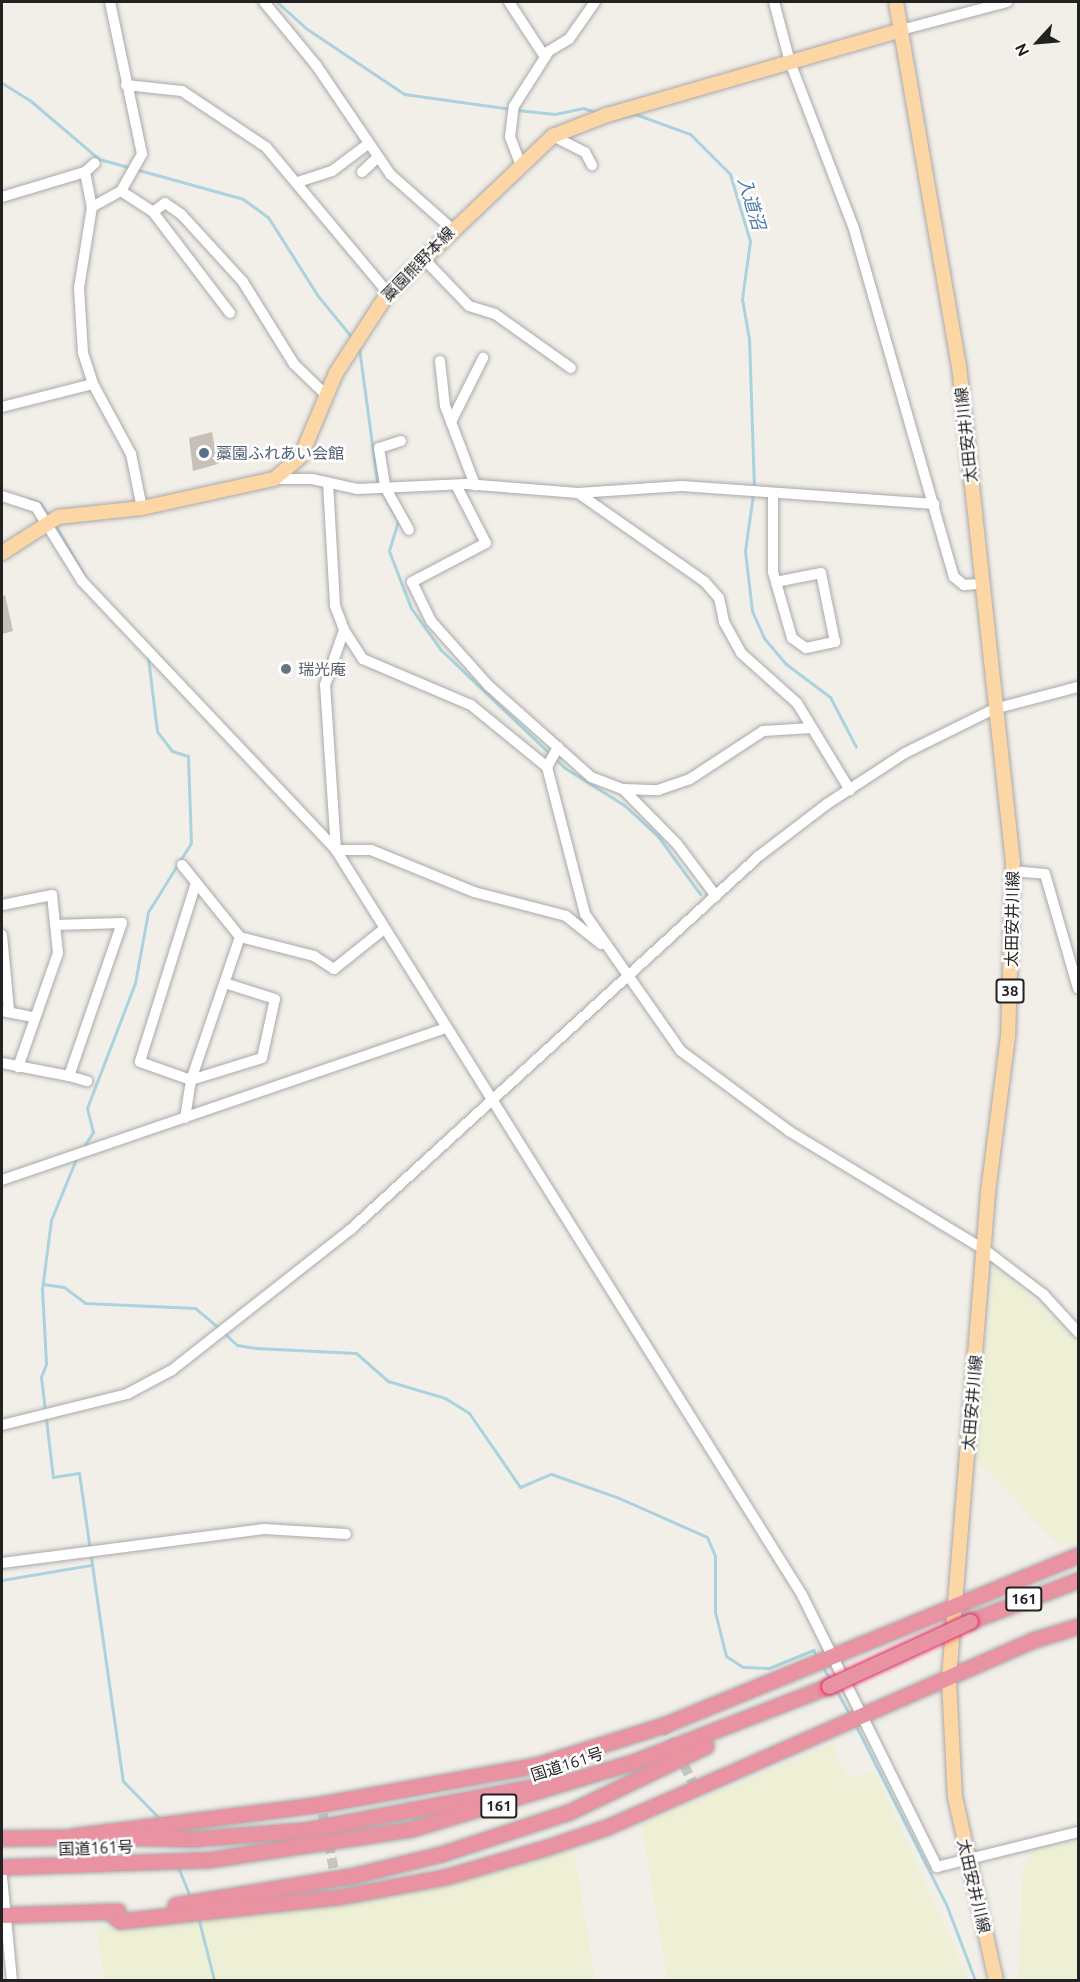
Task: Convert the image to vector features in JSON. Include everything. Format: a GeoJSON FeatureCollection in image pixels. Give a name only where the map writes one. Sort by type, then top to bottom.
{"type":"FeatureCollection","features":[{"type":"Feature","properties":{"kind":"highway"},"geometry":{"type":"LineString","coordinates":[[165,1831],[323,1809],[537,1765],[664,1725],[794,1674],[956,1604],[1078,1555]]}},
{"type":"Feature","properties":{"kind":"highway","name":"国道161号"},"geometry":{"type":"LineString","coordinates":[[2,1868],[186,1862],[411,1829],[592,1774],[744,1723],[806,1697],[970,1621],[1078,1580]]}},
{"type":"Feature","properties":{"kind":"highway"},"geometry":{"type":"LineString","coordinates":[[196,1909],[339,1898],[445,1876],[548,1847],[694,1786],[862,1720],[1033,1640],[1078,1626]]}},
{"type":"Feature","properties":{"kind":"highway"},"geometry":{"type":"LineString","coordinates":[[4,1915],[109,1912],[120,1921],[196,1909],[351,1876],[517,1831],[569,1812],[744,1723]]}},
{"type":"Feature","properties":{"kind":"highway"},"geometry":{"type":"LineString","coordinates":[[2,1838],[165,1831],[304,1830],[592,1774]]}},
{"type":"Feature","properties":{"kind":"main road","name":"太田安井川線"},"geometry":{"type":"LineString","coordinates":[[896,2],[959,366],[980,584],[1012,871],[1013,963],[985,1250],[949,1680],[955,1797],[966,1860],[996,1980]]}},
{"type":"Feature","properties":{"kind":"main road","name":"藁園熊野本線"},"geometry":{"type":"LineString","coordinates":[[2,553],[50,521],[142,507],[274,479],[301,456],[351,346],[388,293],[520,163],[553,136],[602,117],[901,30]]}},
{"type":"Feature","properties":{"kind":"street"},"geometry":{"type":"LineString","coordinates":[[92,207],[121,191],[137,169],[142,154],[110,2]]}},
{"type":"Feature","properties":{"kind":"street"},"geometry":{"type":"LineString","coordinates":[[264,2],[378,157],[452,229]]}},
{"type":"Feature","properties":{"kind":"street"},"geometry":{"type":"LineString","coordinates":[[509,2],[545,57]]}},
{"type":"Feature","properties":{"kind":"street"},"geometry":{"type":"LineString","coordinates":[[520,163],[510,137],[513,109],[545,57],[569,39],[595,2]]}},
{"type":"Feature","properties":{"kind":"street"},"geometry":{"type":"LineString","coordinates":[[774,2],[790,62],[854,229],[954,577],[964,585],[980,584]]}},
{"type":"Feature","properties":{"kind":"street"},"geometry":{"type":"LineString","coordinates":[[901,30],[1007,2]]}},
{"type":"Feature","properties":{"kind":"street"},"geometry":{"type":"LineString","coordinates":[[126,85],[182,91],[266,147],[298,182],[388,293]]}},
{"type":"Feature","properties":{"kind":"street"},"geometry":{"type":"LineString","coordinates":[[553,136],[585,152],[592,165]]}},
{"type":"Feature","properties":{"kind":"street"},"geometry":{"type":"LineString","coordinates":[[298,182],[332,171],[368,144]]}},
{"type":"Feature","properties":{"kind":"street"},"geometry":{"type":"LineString","coordinates":[[362,172],[378,157]]}},
{"type":"Feature","properties":{"kind":"street"},"geometry":{"type":"LineString","coordinates":[[2,197],[85,172],[95,163]]}},
{"type":"Feature","properties":{"kind":"street"},"geometry":{"type":"LineString","coordinates":[[85,172],[92,207],[79,321],[93,384],[131,453],[142,507]]}},
{"type":"Feature","properties":{"kind":"street"},"geometry":{"type":"LineString","coordinates":[[121,191],[153,212],[230,313]]}},
{"type":"Feature","properties":{"kind":"street"},"geometry":{"type":"LineString","coordinates":[[153,212],[165,203],[181,214],[221,263],[243,282],[294,364],[327,396]]}},
{"type":"Feature","properties":{"kind":"street"},"geometry":{"type":"LineString","coordinates":[[423,258],[469,306],[495,314],[571,368]]}},
{"type":"Feature","properties":{"kind":"street"},"geometry":{"type":"LineString","coordinates":[[204,276],[221,263]]}},
{"type":"Feature","properties":{"kind":"street"},"geometry":{"type":"LineString","coordinates":[[451,422],[468,398],[483,358]]}},
{"type":"Feature","properties":{"kind":"street"},"geometry":{"type":"LineString","coordinates":[[440,361],[451,422],[475,485]]}},
{"type":"Feature","properties":{"kind":"street"},"geometry":{"type":"LineString","coordinates":[[2,407],[93,384]]}},
{"type":"Feature","properties":{"kind":"street"},"geometry":{"type":"LineString","coordinates":[[401,441],[380,448],[385,487],[409,530]]}},
{"type":"Feature","properties":{"kind":"street"},"geometry":{"type":"LineString","coordinates":[[274,479],[372,488],[475,485],[578,493],[682,486],[934,504]]}},
{"type":"Feature","properties":{"kind":"street"},"geometry":{"type":"LineString","coordinates":[[328,483],[335,606],[344,630],[363,658],[471,705],[548,765],[573,880],[608,950],[681,1051],[789,1131],[985,1250],[1043,1294],[1078,1332]]}},
{"type":"Feature","properties":{"kind":"street"},"geometry":{"type":"LineString","coordinates":[[456,485],[486,543],[412,582],[431,621],[489,686],[591,777],[623,789],[658,790],[690,779],[763,731],[812,728]]}},
{"type":"Feature","properties":{"kind":"street"},"geometry":{"type":"LineString","coordinates":[[578,493],[705,582],[719,597],[724,622],[741,652],[781,686],[812,728],[850,790]]}},
{"type":"Feature","properties":{"kind":"street"},"geometry":{"type":"LineString","coordinates":[[774,493],[776,582],[792,638],[806,648],[834,642],[821,573],[776,582]]}},
{"type":"Feature","properties":{"kind":"street"},"geometry":{"type":"LineString","coordinates":[[2,496],[36,507],[50,521],[82,581],[336,850],[802,1595],[862,1720],[937,1867],[1078,1832]]}},
{"type":"Feature","properties":{"kind":"street"},"geometry":{"type":"LineString","coordinates":[[336,850],[325,685],[344,630]]}},
{"type":"Feature","properties":{"kind":"street"},"geometry":{"type":"LineString","coordinates":[[2,1425],[53,1415],[127,1394],[172,1370],[350,1230],[629,978],[759,856],[905,753],[994,709],[1078,687]]}},
{"type":"Feature","properties":{"kind":"street"},"geometry":{"type":"LineString","coordinates":[[548,765],[557,748]]}},
{"type":"Feature","properties":{"kind":"street"},"geometry":{"type":"LineString","coordinates":[[623,789],[677,844],[716,896]]}},
{"type":"Feature","properties":{"kind":"street"},"geometry":{"type":"LineString","coordinates":[[336,850],[370,850],[474,892],[566,916],[608,950]]}},
{"type":"Feature","properties":{"kind":"street"},"geometry":{"type":"LineString","coordinates":[[182,865],[195,886],[240,937],[314,956],[334,969],[384,929]]}},
{"type":"Feature","properties":{"kind":"street"},"geometry":{"type":"LineString","coordinates":[[1012,871],[1045,874],[1078,988]]}},
{"type":"Feature","properties":{"kind":"street"},"geometry":{"type":"LineString","coordinates":[[195,886],[140,1062],[191,1080],[262,1058],[275,999],[225,983]]}},
{"type":"Feature","properties":{"kind":"street"},"geometry":{"type":"LineString","coordinates":[[2,905],[52,895],[56,925],[58,953],[18,1066]]}},
{"type":"Feature","properties":{"kind":"street"},"geometry":{"type":"LineString","coordinates":[[56,925],[122,923],[69,1076]]}},
{"type":"Feature","properties":{"kind":"street"},"geometry":{"type":"LineString","coordinates":[[2,935],[5,1011],[34,1017]]}},
{"type":"Feature","properties":{"kind":"street"},"geometry":{"type":"LineString","coordinates":[[185,1118],[191,1080],[240,937]]}},
{"type":"Feature","properties":{"kind":"street"},"geometry":{"type":"LineString","coordinates":[[2,1180],[447,1029]]}},
{"type":"Feature","properties":{"kind":"street"},"geometry":{"type":"LineString","coordinates":[[2,1063],[69,1076],[87,1082]]}},
{"type":"Feature","properties":{"kind":"street"},"geometry":{"type":"LineString","coordinates":[[2,1563],[264,1529],[346,1534]]}},
{"type":"Feature","properties":{"kind":"street"},"geometry":{"type":"LineString","coordinates":[[2,1877],[12,1980]]}},
{"type":"Feature","properties":{"kind":"street"},"geometry":{"type":"LineString","coordinates":[[336,1881],[339,1898]]}},
{"type":"Feature","properties":{"kind":"green space"},"geometry":{"type":"Polygon","coordinates":[[[994,1264],[1078,1342],[1078,1541],[1058,1545],[977,1460],[994,1264]]]}},
{"type":"Feature","properties":{"kind":"green space"},"geometry":{"type":"Polygon","coordinates":[[[833,1744],[847,1778],[875,1772],[969,1980],[667,1980],[642,1824],[833,1744]]]}},
{"type":"Feature","properties":{"kind":"green space"},"geometry":{"type":"Polygon","coordinates":[[[1078,1839],[1078,1980],[1018,1980],[1023,1870],[1033,1851],[1078,1839]]]}},
{"type":"Feature","properties":{"kind":"green space"},"geometry":{"type":"Polygon","coordinates":[[[574,1850],[596,1980],[104,1980],[97,1929],[337,1907],[450,1885],[574,1850]]]}},
{"type":"Feature","properties":{"kind":"building","name":"藁園ふれあい会館"},"geometry":{"type":"Polygon","coordinates":[[[212,432],[218,464],[193,471],[189,438],[212,432]]]}},
{"type":"Feature","properties":{"kind":"building"},"geometry":{"type":"Polygon","coordinates":[[[5,595],[13,631],[2,634],[2,596],[5,595]]]}},
{"type":"Feature","properties":{"kind":"waterway","name":"入道沼"},"geometry":{"type":"LineString","coordinates":[[277,2],[307,29],[404,94],[511,109]]}},
{"type":"Feature","properties":{"kind":"waterway"},"geometry":{"type":"LineString","coordinates":[[2,83],[32,102],[99,159],[243,199],[268,217],[318,296],[354,340]]}},
{"type":"Feature","properties":{"kind":"waterway","name":"入道沼"},"geometry":{"type":"LineString","coordinates":[[517,110],[555,114],[583,108],[598,113]]}},
{"type":"Feature","properties":{"kind":"waterway","name":"入道沼"},"geometry":{"type":"LineString","coordinates":[[604,121],[635,114],[690,134],[730,174],[750,241],[742,299],[749,338],[754,488]]}},
{"type":"Feature","properties":{"kind":"waterway"},"geometry":{"type":"LineString","coordinates":[[359,348],[377,481],[398,521],[389,551],[411,608],[441,650],[565,768],[624,805],[657,835],[700,894]]}},
{"type":"Feature","properties":{"kind":"waterway","name":"入道沼"},"geometry":{"type":"LineString","coordinates":[[753,494],[745,551],[752,611],[764,638],[786,664],[830,697],[856,747]]}},
{"type":"Feature","properties":{"kind":"waterway"},"geometry":{"type":"LineString","coordinates":[[29,499],[40,503],[50,518]]}},
{"type":"Feature","properties":{"kind":"waterway"},"geometry":{"type":"LineString","coordinates":[[54,523],[85,577]]}},
{"type":"Feature","properties":{"kind":"waterway"},"geometry":{"type":"LineString","coordinates":[[83,1148],[93,1132],[87,1108],[135,983],[148,912],[191,843],[188,756],[172,751],[157,731],[148,658]]}},
{"type":"Feature","properties":{"kind":"waterway"},"geometry":{"type":"LineString","coordinates":[[76,1159],[51,1220],[42,1289],[46,1364],[41,1377],[53,1477],[79,1473],[123,1781],[160,1819]]}},
{"type":"Feature","properties":{"kind":"waterway"},"geometry":{"type":"LineString","coordinates":[[43,1284],[64,1287],[85,1303],[195,1308],[220,1329]]}},
{"type":"Feature","properties":{"kind":"waterway"},"geometry":{"type":"LineString","coordinates":[[224,1333],[237,1345],[256,1348],[356,1353],[388,1381],[445,1398],[469,1413],[520,1487],[551,1474],[619,1498],[707,1537],[715,1556],[715,1612],[726,1656],[743,1667],[769,1668],[813,1650],[818,1658]]}},
{"type":"Feature","properties":{"kind":"waterway"},"geometry":{"type":"LineString","coordinates":[[2,1580],[91,1565]]}},
{"type":"Feature","properties":{"kind":"waterway"},"geometry":{"type":"LineString","coordinates":[[822,1666],[831,1681]]}},
{"type":"Feature","properties":{"kind":"waterway"},"geometry":{"type":"LineString","coordinates":[[836,1690],[850,1715]]}},
{"type":"Feature","properties":{"kind":"waterway"},"geometry":{"type":"LineString","coordinates":[[855,1724],[946,1904],[975,1980]]}},
{"type":"Feature","properties":{"kind":"waterway"},"geometry":{"type":"LineString","coordinates":[[178,1867],[190,1897]]}},
{"type":"Feature","properties":{"kind":"waterway"},"geometry":{"type":"LineString","coordinates":[[198,1917],[214,1980]]}},
{"type":"Feature","properties":{"kind":"tunnel"},"geometry":{"type":"LineString","coordinates":[[664,1725],[693,1783]]}},
{"type":"Feature","properties":{"kind":"tunnel"},"geometry":{"type":"LineString","coordinates":[[323,1814],[336,1881]]}},
{"type":"Feature","properties":{"kind":"place","name":"藁園ふれあい会館"},"geometry":{"type":"Point","coordinates":[204,453]}},
{"type":"Feature","properties":{"kind":"place","name":"瑞光庵"},"geometry":{"type":"Point","coordinates":[286,669]}}]}
